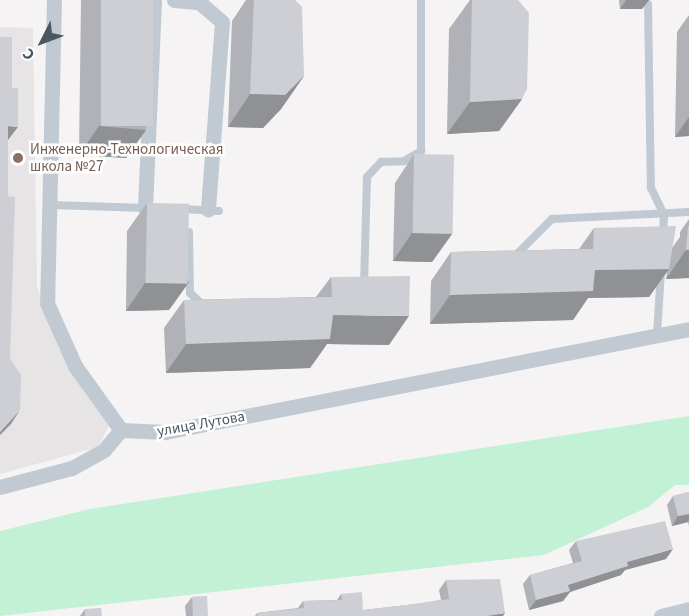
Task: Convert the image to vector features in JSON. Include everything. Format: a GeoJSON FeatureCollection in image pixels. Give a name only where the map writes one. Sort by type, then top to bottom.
{"type":"FeatureCollection","features":[{"type":"Feature","properties":{"kind":"street"},"geometry":{"type":"LineString","coordinates":[[0,487],[72,468],[104,450],[121,430],[75,366],[47,303],[54,0]]}},
{"type":"Feature","properties":{"kind":"street"},"geometry":{"type":"LineString","coordinates":[[151,208],[154,0]]}},
{"type":"Feature","properties":{"kind":"street"},"geometry":{"type":"LineString","coordinates":[[174,0],[199,2],[222,22],[214,210]]}},
{"type":"Feature","properties":{"kind":"street","name":"улица Лутова"},"geometry":{"type":"LineString","coordinates":[[121,430],[165,432],[689,329]]}},
{"type":"Feature","properties":{"kind":"street"},"geometry":{"type":"LineString","coordinates":[[661,616],[689,609]]}},
{"type":"Feature","properties":{"kind":"lane"},"geometry":{"type":"LineString","coordinates":[[357,295],[367,282],[367,177],[381,162],[404,161],[421,151],[421,0]]}},
{"type":"Feature","properties":{"kind":"lane"},"geometry":{"type":"LineString","coordinates":[[648,4],[651,188],[664,215],[662,248]]}},
{"type":"Feature","properties":{"kind":"lane"},"geometry":{"type":"LineString","coordinates":[[50,205],[151,208]]}},
{"type":"Feature","properties":{"kind":"lane"},"geometry":{"type":"LineString","coordinates":[[167,209],[214,210]]}},
{"type":"Feature","properties":{"kind":"lane"},"geometry":{"type":"LineString","coordinates":[[189,210],[190,293],[205,308],[217,307]]}},
{"type":"Feature","properties":{"kind":"lane"},"geometry":{"type":"LineString","coordinates":[[499,255],[520,255],[552,219],[689,212]]}},
{"type":"Feature","properties":{"kind":"lane"},"geometry":{"type":"LineString","coordinates":[[657,337],[662,259]]}},
{"type":"Feature","properties":{"kind":"shaded area","name":"Инженерно-Технологическая школа №27"},"geometry":{"type":"Polygon","coordinates":[[[0,27],[33,28],[37,287],[58,347],[109,426],[98,447],[0,474],[0,27]]]}},
{"type":"Feature","properties":{"kind":"green space"},"geometry":{"type":"Polygon","coordinates":[[[689,416],[689,485],[675,485],[648,507],[544,555],[0,616],[0,531],[90,509],[689,416]]]}},
{"type":"Feature","properties":{"kind":"building"},"geometry":{"type":"Polygon","coordinates":[[[101,0],[153,0],[153,126],[101,126],[101,0]]]}},
{"type":"Feature","properties":{"kind":"building"},"geometry":{"type":"Polygon","coordinates":[[[254,0],[295,0],[302,7],[304,76],[285,95],[250,94],[254,0]]]}},
{"type":"Feature","properties":{"kind":"building"},"geometry":{"type":"Polygon","coordinates":[[[472,0],[518,0],[529,13],[527,89],[522,99],[470,102],[472,0]]]}},
{"type":"Feature","properties":{"kind":"building"},"geometry":{"type":"Polygon","coordinates":[[[0,37],[12,37],[12,88],[18,88],[18,127],[8,126],[8,196],[15,197],[10,359],[21,375],[20,410],[0,432],[0,37]]]}},
{"type":"Feature","properties":{"kind":"building"},"geometry":{"type":"Polygon","coordinates":[[[414,154],[454,155],[453,234],[413,233],[414,154]]]}},
{"type":"Feature","properties":{"kind":"building"},"geometry":{"type":"Polygon","coordinates":[[[147,203],[189,204],[188,284],[146,283],[147,203]]]}},
{"type":"Feature","properties":{"kind":"building"},"geometry":{"type":"Polygon","coordinates":[[[676,226],[669,269],[595,270],[593,291],[450,295],[451,252],[593,249],[594,228],[676,226]]]}},
{"type":"Feature","properties":{"kind":"building"},"geometry":{"type":"Polygon","coordinates":[[[688,226],[689,250],[686,250],[688,226]]]}},
{"type":"Feature","properties":{"kind":"building"},"geometry":{"type":"Polygon","coordinates":[[[410,276],[409,316],[333,315],[330,339],[186,344],[184,300],[332,297],[331,277],[410,276]]]}},
{"type":"Feature","properties":{"kind":"building"},"geometry":{"type":"Polygon","coordinates":[[[689,492],[689,514],[678,516],[673,496],[689,492]]]}},
{"type":"Feature","properties":{"kind":"building"},"geometry":{"type":"Polygon","coordinates":[[[665,521],[673,549],[627,562],[628,566],[568,585],[570,591],[536,600],[530,575],[582,561],[576,541],[665,521]]]}},
{"type":"Feature","properties":{"kind":"building"},"geometry":{"type":"Polygon","coordinates":[[[500,579],[505,613],[487,616],[257,616],[257,613],[304,608],[303,601],[342,600],[341,594],[362,592],[363,610],[449,599],[446,580],[500,579]]]}},
{"type":"Feature","properties":{"kind":"building"},"geometry":{"type":"Polygon","coordinates":[[[207,596],[208,616],[193,616],[192,597],[207,596]]]}},
{"type":"Feature","properties":{"kind":"building"},"geometry":{"type":"Polygon","coordinates":[[[101,608],[102,616],[85,616],[85,609],[101,608]]]}},
{"type":"Feature","properties":{"kind":"place","name":"Инженерно-Технологическая школа №27"},"geometry":{"type":"Point","coordinates":[18,158]}}]}
